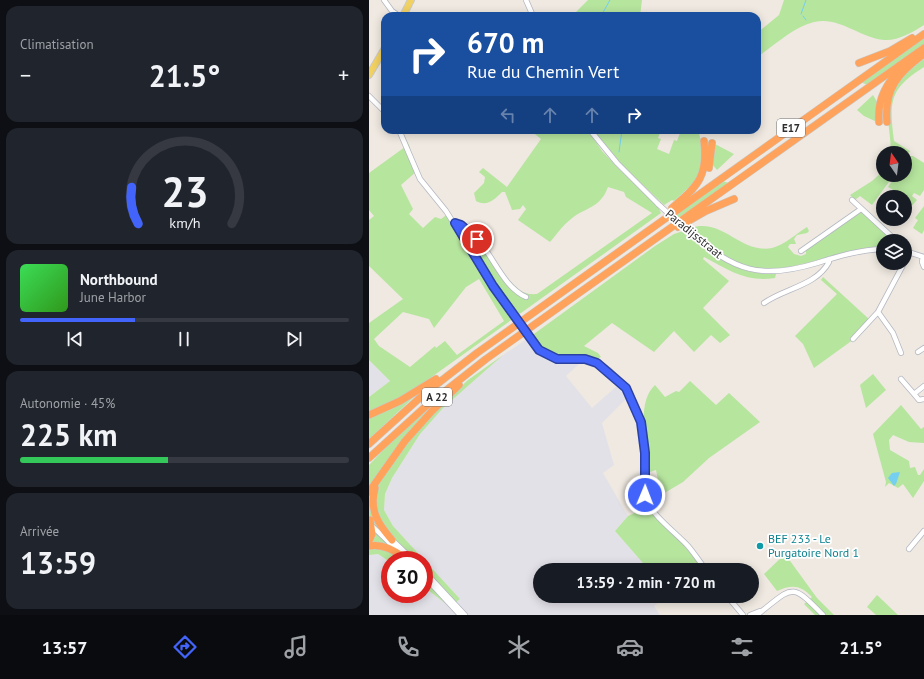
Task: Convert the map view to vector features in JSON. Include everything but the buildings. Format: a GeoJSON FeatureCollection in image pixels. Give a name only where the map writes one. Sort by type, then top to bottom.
{"type":"FeatureCollection","features":[{"type":"Feature","properties":{"kind":"highway"},"geometry":{"type":"LineString","coordinates":[[859,63],[890,51],[924,31]]}},
{"type":"Feature","properties":{"kind":"highway","name":"E17"},"geometry":{"type":"LineString","coordinates":[[659,223],[924,34]]}},
{"type":"Feature","properties":{"kind":"highway","name":"E17"},"geometry":{"type":"LineString","coordinates":[[668,229],[924,48]]}},
{"type":"Feature","properties":{"kind":"highway"},"geometry":{"type":"LineString","coordinates":[[879,122],[879,103],[887,85],[904,66],[924,53]]}},
{"type":"Feature","properties":{"kind":"highway"},"geometry":{"type":"LineString","coordinates":[[887,122],[886,104],[894,82],[924,53]]}},
{"type":"Feature","properties":{"kind":"highway"},"geometry":{"type":"LineString","coordinates":[[640,236],[666,214],[695,186],[702,176],[706,161],[704,141]]}},
{"type":"Feature","properties":{"kind":"highway"},"geometry":{"type":"LineString","coordinates":[[666,214],[681,203],[705,177],[711,162],[712,143]]}},
{"type":"Feature","properties":{"kind":"highway"},"geometry":{"type":"LineString","coordinates":[[637,251],[649,246],[705,211],[735,199]]}},
{"type":"Feature","properties":{"kind":"highway","name":"A 22"},"geometry":{"type":"LineString","coordinates":[[369,444],[423,395],[477,353],[659,223]]}},
{"type":"Feature","properties":{"kind":"highway","name":"A 22"},"geometry":{"type":"LineString","coordinates":[[369,458],[425,407],[509,342],[668,229]]}},
{"type":"Feature","properties":{"kind":"highway"},"geometry":{"type":"LineString","coordinates":[[369,492],[405,441],[431,411],[509,342]]}},
{"type":"Feature","properties":{"kind":"highway"},"geometry":{"type":"LineString","coordinates":[[369,415],[412,394],[477,353]]}},
{"type":"Feature","properties":{"kind":"highway"},"geometry":{"type":"LineString","coordinates":[[386,467],[371,496],[371,504],[377,522],[392,540]]}},
{"type":"Feature","properties":{"kind":"highway"},"geometry":{"type":"LineString","coordinates":[[369,541],[372,534],[370,522]]}},
{"type":"Feature","properties":{"kind":"highway"},"geometry":{"type":"LineString","coordinates":[[369,546],[378,545],[387,547],[393,551]]}},
{"type":"Feature","properties":{"kind":"main road"},"geometry":{"type":"LineString","coordinates":[[405,12],[411,0]]}},
{"type":"Feature","properties":{"kind":"main road"},"geometry":{"type":"LineString","coordinates":[[369,75],[381,55]]}},
{"type":"Feature","properties":{"kind":"street"},"geometry":{"type":"LineString","coordinates":[[384,0],[393,12]]}},
{"type":"Feature","properties":{"kind":"street"},"geometry":{"type":"LineString","coordinates":[[526,0],[531,12]]}},
{"type":"Feature","properties":{"kind":"street"},"geometry":{"type":"LineString","coordinates":[[369,96],[381,108]]}},
{"type":"Feature","properties":{"kind":"street"},"geometry":{"type":"LineString","coordinates":[[401,134],[419,176],[455,223],[489,279],[542,352],[553,358],[565,360],[585,359],[597,363],[626,388],[641,422],[645,453],[646,500],[652,509],[687,545],[701,563]]}},
{"type":"Feature","properties":{"kind":"street","name":"Paradijsstraat"},"geometry":{"type":"LineString","coordinates":[[593,134],[617,164],[658,204],[714,253],[735,265],[749,270],[767,272],[783,270],[861,250],[876,249]]}},
{"type":"Feature","properties":{"kind":"street"},"geometry":{"type":"LineString","coordinates":[[852,200],[889,234]]}},
{"type":"Feature","properties":{"kind":"street"},"geometry":{"type":"LineString","coordinates":[[801,251],[861,209]]}},
{"type":"Feature","properties":{"kind":"street"},"geometry":{"type":"LineString","coordinates":[[455,223],[461,225],[482,244],[498,270],[518,291],[526,297]]}},
{"type":"Feature","properties":{"kind":"street"},"geometry":{"type":"LineString","coordinates":[[912,254],[923,257],[922,262],[924,267]]}},
{"type":"Feature","properties":{"kind":"street"},"geometry":{"type":"LineString","coordinates":[[764,303],[779,293],[807,283],[820,275],[827,267],[829,259]]}},
{"type":"Feature","properties":{"kind":"street"},"geometry":{"type":"LineString","coordinates":[[853,339],[878,312],[898,270]]}},
{"type":"Feature","properties":{"kind":"street"},"geometry":{"type":"LineString","coordinates":[[878,312],[893,333],[901,353]]}},
{"type":"Feature","properties":{"kind":"street"},"geometry":{"type":"LineString","coordinates":[[918,352],[924,348]]}},
{"type":"Feature","properties":{"kind":"street"},"geometry":{"type":"LineString","coordinates":[[901,378],[919,400],[924,399]]}},
{"type":"Feature","properties":{"kind":"street"},"geometry":{"type":"LineString","coordinates":[[914,394],[923,389]]}},
{"type":"Feature","properties":{"kind":"street"},"geometry":{"type":"LineString","coordinates":[[370,522],[404,551]]}},
{"type":"Feature","properties":{"kind":"street"},"geometry":{"type":"LineString","coordinates":[[370,522],[399,551]]}},
{"type":"Feature","properties":{"kind":"street"},"geometry":{"type":"LineString","coordinates":[[909,549],[924,531]]}},
{"type":"Feature","properties":{"kind":"street"},"geometry":{"type":"LineString","coordinates":[[433,581],[465,615]]}},
{"type":"Feature","properties":{"kind":"street"},"geometry":{"type":"LineString","coordinates":[[433,586],[460,615]]}},
{"type":"Feature","properties":{"kind":"street"},"geometry":{"type":"LineString","coordinates":[[757,615],[785,594],[796,591],[803,595],[823,615]]}},
{"type":"Feature","properties":{"kind":"street"},"geometry":{"type":"LineString","coordinates":[[733,603],[743,615]]}},
{"type":"Feature","properties":{"kind":"street"},"geometry":{"type":"LineString","coordinates":[[750,615],[770,605]]}},
{"type":"Feature","properties":{"kind":"shaded area"},"geometry":{"type":"Polygon","coordinates":[[[527,339],[535,348],[565,364],[580,363],[566,376],[592,408],[619,384],[629,396],[602,423],[614,465],[603,473],[628,516],[615,531],[643,563],[533,563],[533,603],[658,603],[654,606],[660,615],[369,615],[369,555],[378,554],[381,556],[381,603],[433,603],[433,594],[450,607],[460,599],[433,570],[433,551],[416,551],[393,526],[384,510],[385,494],[392,478],[420,434],[443,408],[503,355],[527,339]]]}},
{"type":"Feature","properties":{"kind":"shaded area"},"geometry":{"type":"Polygon","coordinates":[[[369,360],[390,381],[369,397],[369,360]]]}},
{"type":"Feature","properties":{"kind":"green space"},"geometry":{"type":"Polygon","coordinates":[[[588,0],[642,0],[640,12],[576,12],[588,0]]]}},
{"type":"Feature","properties":{"kind":"green space"},"geometry":{"type":"Polygon","coordinates":[[[784,0],[924,0],[924,25],[900,38],[884,40],[866,36],[832,22],[814,22],[806,24],[791,32],[761,54],[761,30],[779,15],[784,0]]]}},
{"type":"Feature","properties":{"kind":"green space"},"geometry":{"type":"Polygon","coordinates":[[[924,37],[924,45],[868,85],[860,82],[924,37]]]}},
{"type":"Feature","properties":{"kind":"green space"},"geometry":{"type":"Polygon","coordinates":[[[924,59],[924,67],[904,82],[894,98],[892,106],[892,128],[894,141],[902,146],[890,146],[888,113],[889,99],[896,85],[912,68],[924,59]]]}},
{"type":"Feature","properties":{"kind":"green space"},"geometry":{"type":"Polygon","coordinates":[[[873,95],[877,102],[877,122],[864,116],[857,110],[873,95]]]}},
{"type":"Feature","properties":{"kind":"green space"},"geometry":{"type":"Polygon","coordinates":[[[398,134],[403,134],[409,145],[417,171],[401,185],[413,209],[409,214],[423,228],[435,217],[441,219],[449,213],[480,244],[507,282],[510,281],[519,289],[528,294],[537,294],[652,213],[626,197],[624,192],[608,187],[601,200],[568,221],[550,242],[518,220],[526,209],[523,205],[520,209],[512,210],[505,192],[502,192],[487,203],[480,203],[476,201],[474,193],[484,183],[485,177],[479,172],[483,168],[507,187],[541,139],[535,134],[591,134],[602,151],[658,207],[661,213],[412,391],[414,397],[369,439],[369,397],[390,381],[369,360],[369,323],[403,299],[369,266],[369,220],[374,216],[369,210],[369,173],[405,147],[398,134]],[[479,279],[466,287],[434,328],[429,319],[403,312],[374,339],[379,346],[410,367],[435,346],[436,348],[445,341],[457,355],[504,321],[479,279]]]}},
{"type":"Feature","properties":{"kind":"green space"},"geometry":{"type":"Polygon","coordinates":[[[596,134],[660,134],[658,138],[661,139],[657,149],[669,154],[674,140],[677,141],[680,134],[699,134],[704,152],[699,178],[674,201],[672,200],[664,205],[623,166],[596,134]]]}},
{"type":"Feature","properties":{"kind":"green space"},"geometry":{"type":"Polygon","coordinates":[[[713,143],[734,154],[717,170],[712,164],[713,143]]]}},
{"type":"Feature","properties":{"kind":"green space"},"geometry":{"type":"Polygon","coordinates":[[[912,156],[924,163],[924,190],[920,196],[914,193],[912,196],[912,190],[893,190],[888,187],[891,182],[912,182],[912,156]]]}},
{"type":"Feature","properties":{"kind":"green space"},"geometry":{"type":"Polygon","coordinates":[[[876,177],[876,182],[889,182],[883,190],[876,190],[876,200],[872,205],[860,196],[855,200],[850,195],[876,177]]]}},
{"type":"Feature","properties":{"kind":"green space"},"geometry":{"type":"Polygon","coordinates":[[[722,181],[729,183],[678,218],[675,215],[722,181]]]}},
{"type":"Feature","properties":{"kind":"green space"},"geometry":{"type":"Polygon","coordinates":[[[912,196],[917,200],[912,206],[912,196]]]}},
{"type":"Feature","properties":{"kind":"green space"},"geometry":{"type":"Polygon","coordinates":[[[924,206],[924,230],[922,234],[913,228],[918,220],[915,218],[924,206]]]}},
{"type":"Feature","properties":{"kind":"green space"},"geometry":{"type":"Polygon","coordinates":[[[861,212],[886,234],[876,234],[876,247],[864,248],[787,267],[768,269],[749,267],[725,257],[714,250],[690,228],[702,226],[712,227],[750,246],[772,248],[785,242],[807,227],[809,231],[807,233],[797,235],[794,239],[796,244],[790,244],[788,247],[794,254],[801,256],[806,254],[806,250],[861,212]]]}},
{"type":"Feature","properties":{"kind":"green space"},"geometry":{"type":"Polygon","coordinates":[[[683,231],[715,256],[726,262],[749,271],[776,274],[775,278],[756,279],[747,277],[730,271],[704,257],[703,259],[729,281],[703,308],[730,335],[720,343],[711,335],[694,352],[674,331],[654,352],[612,323],[584,346],[598,353],[601,357],[597,359],[583,354],[580,363],[572,363],[557,361],[544,355],[527,339],[655,246],[674,234],[683,231]]]}},
{"type":"Feature","properties":{"kind":"green space"},"geometry":{"type":"Polygon","coordinates":[[[823,277],[870,320],[850,342],[814,368],[803,344],[795,336],[837,294],[821,280],[823,277]]]}},
{"type":"Feature","properties":{"kind":"green space"},"geometry":{"type":"Polygon","coordinates":[[[503,355],[443,408],[420,434],[392,478],[385,494],[384,510],[393,526],[416,551],[381,551],[381,556],[378,554],[369,555],[369,465],[395,438],[434,403],[440,406],[468,380],[503,355]]]}},
{"type":"Feature","properties":{"kind":"green space"},"geometry":{"type":"Polygon","coordinates":[[[873,374],[886,390],[866,408],[860,385],[873,374]]]}},
{"type":"Feature","properties":{"kind":"green space"},"geometry":{"type":"Polygon","coordinates":[[[690,381],[716,405],[729,393],[760,422],[709,458],[683,482],[661,495],[656,470],[650,472],[644,426],[645,403],[649,393],[655,385],[665,397],[676,391],[679,392],[690,381]]]}},
{"type":"Feature","properties":{"kind":"green space"},"geometry":{"type":"Polygon","coordinates":[[[901,405],[921,429],[924,427],[924,443],[909,442],[893,435],[889,440],[890,450],[909,461],[910,468],[915,467],[918,475],[920,475],[924,469],[924,481],[913,498],[903,484],[898,488],[889,483],[885,487],[886,482],[873,434],[901,405]]]}},
{"type":"Feature","properties":{"kind":"green space"},"geometry":{"type":"Polygon","coordinates":[[[648,507],[698,563],[643,563],[615,531],[628,516],[648,507]]]}},
{"type":"Feature","properties":{"kind":"green space"},"geometry":{"type":"Polygon","coordinates":[[[785,554],[817,598],[834,615],[815,615],[804,604],[812,597],[800,588],[787,587],[777,591],[764,574],[785,554]]]}},
{"type":"Feature","properties":{"kind":"green space"},"geometry":{"type":"Polygon","coordinates":[[[433,570],[460,599],[450,607],[433,594],[433,570]]]}},
{"type":"Feature","properties":{"kind":"green space"},"geometry":{"type":"Polygon","coordinates":[[[877,595],[898,615],[876,615],[867,607],[877,595]]]}},
{"type":"Feature","properties":{"kind":"water"},"geometry":{"type":"Polygon","coordinates":[[[900,472],[894,486],[888,478],[892,473],[900,472]]]}},
{"type":"Feature","properties":{"kind":"waterway"},"geometry":{"type":"LineString","coordinates":[[603,12],[610,0]]}},
{"type":"Feature","properties":{"kind":"waterway"},"geometry":{"type":"LineString","coordinates":[[801,14],[806,0]]}},
{"type":"Feature","properties":{"kind":"waterway"},"geometry":{"type":"LineString","coordinates":[[803,16],[806,20]]}},
{"type":"Feature","properties":{"kind":"waterway"},"geometry":{"type":"LineString","coordinates":[[619,152],[621,134]]}},
{"type":"Feature","properties":{"kind":"place","name":"BEF 233 - Le Purgatoire Nord 1"},"geometry":{"type":"Point","coordinates":[760,546]}},
{"type":"Feature","properties":{"kind":"route"},"geometry":{"type":"LineString","coordinates":[[477,239],[461,225],[455,223],[493,286],[539,350],[548,356],[557,359],[591,360],[601,365],[629,392],[641,422],[645,453],[645,495]]}}]}
